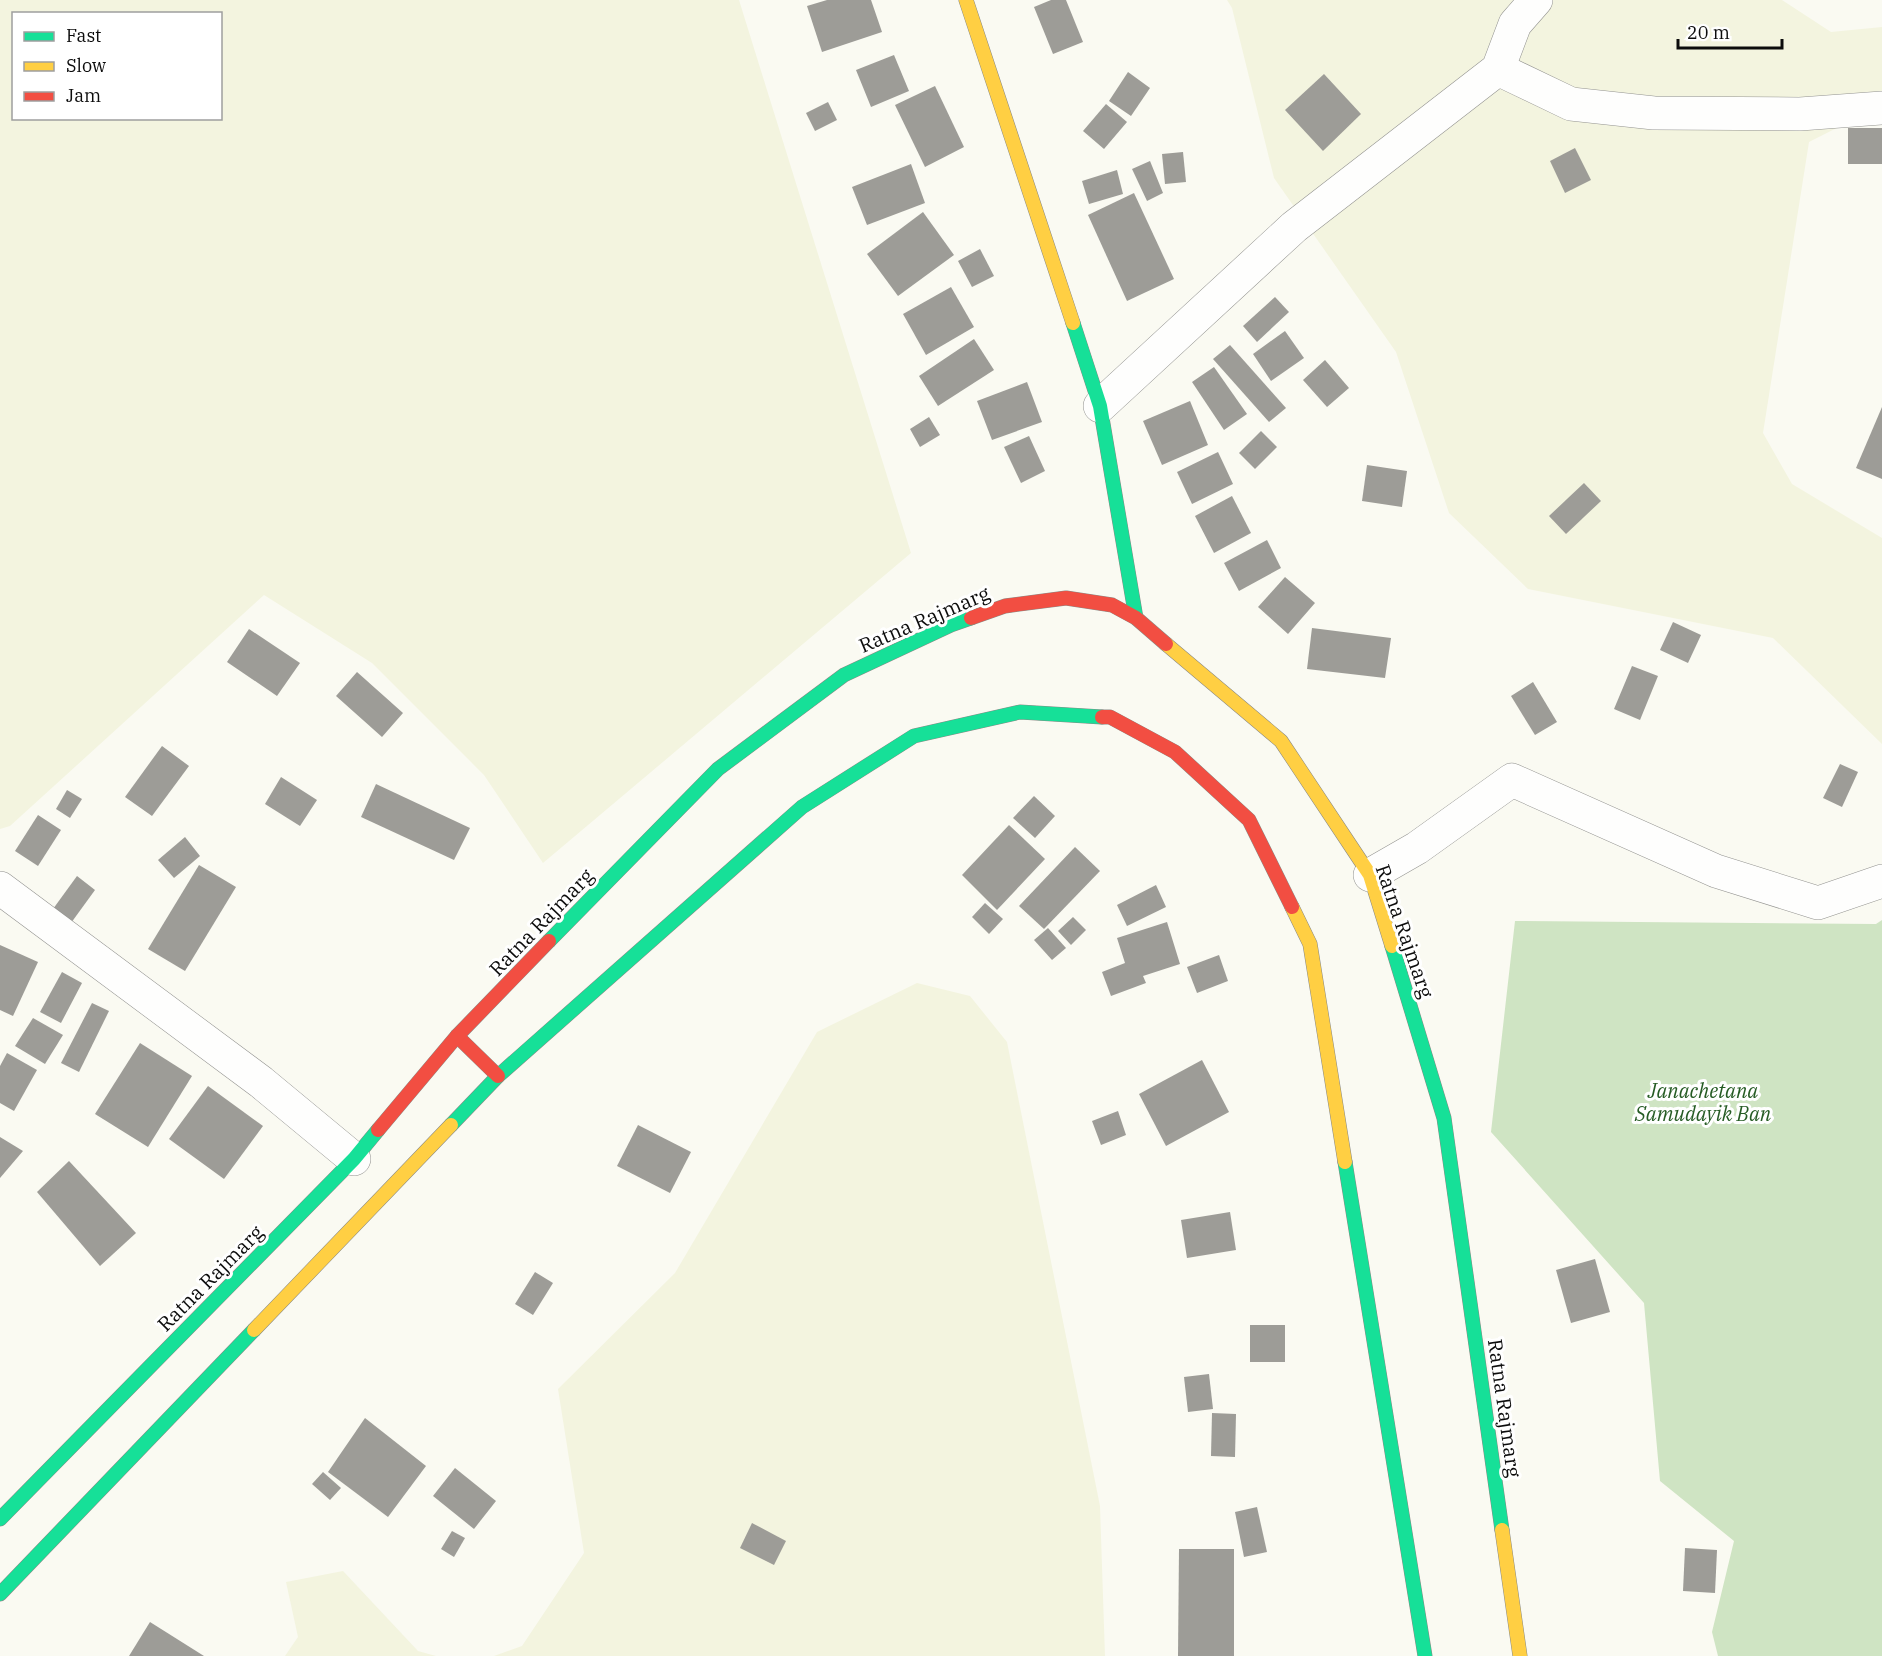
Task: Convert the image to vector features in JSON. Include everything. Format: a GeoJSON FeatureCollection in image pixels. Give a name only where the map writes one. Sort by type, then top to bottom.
{"type":"FeatureCollection","features":[{"type":"Feature","properties":{"kind":"main road"},"geometry":{"type":"LineString","coordinates":[[966,0],[1100,406],[1136,618]]}},
{"type":"Feature","properties":{"kind":"main road","name":"Ratna Rajmarg"},"geometry":{"type":"LineString","coordinates":[[0,1519],[354,1159],[457,1036],[718,768],[844,675],[951,625],[1005,606],[1066,598],[1112,605],[1136,618],[1281,741],[1370,875],[1444,1118],[1520,1656]]}},
{"type":"Feature","properties":{"kind":"main road"},"geometry":{"type":"LineString","coordinates":[[0,1594],[498,1076],[802,807],[914,736],[1020,712],[1110,717],[1175,752],[1249,820],[1310,944],[1425,1656]]}},
{"type":"Feature","properties":{"kind":"main road"},"geometry":{"type":"LineString","coordinates":[[457,1036],[498,1076]]}},
{"type":"Feature","properties":{"kind":"street"},"geometry":{"type":"LineString","coordinates":[[1100,406],[1294,227],[1498,69],[1515,24],[1536,0]]}},
{"type":"Feature","properties":{"kind":"street"},"geometry":{"type":"LineString","coordinates":[[1498,69],[1571,104],[1654,113],[1800,114],[1882,108]]}},
{"type":"Feature","properties":{"kind":"street"},"geometry":{"type":"LineString","coordinates":[[1370,875],[1417,848],[1512,780],[1716,871],[1818,903],[1882,881]]}},
{"type":"Feature","properties":{"kind":"street"},"geometry":{"type":"LineString","coordinates":[[0,888],[261,1082],[354,1159]]}},
{"type":"Feature","properties":{"kind":"green space"},"geometry":{"type":"Polygon","coordinates":[[[0,0],[739,0],[911,553],[543,863],[484,775],[372,663],[264,595],[10,826],[0,829],[0,0]]]}},
{"type":"Feature","properties":{"kind":"green space"},"geometry":{"type":"Polygon","coordinates":[[[1227,0],[1782,0],[1831,32],[1882,27],[1882,105],[1809,142],[1763,433],[1792,484],[1882,538],[1882,744],[1773,638],[1528,589],[1449,513],[1396,352],[1274,178],[1232,8],[1227,0]]]}},
{"type":"Feature","properties":{"kind":"green space","name":"Janachetana Samudayik Ban"},"geometry":{"type":"Polygon","coordinates":[[[1882,920],[1882,1656],[1718,1656],[1712,1632],[1734,1541],[1660,1481],[1644,1303],[1491,1132],[1515,921],[1876,924],[1882,920]]]}},
{"type":"Feature","properties":{"kind":"green space"},"geometry":{"type":"Polygon","coordinates":[[[917,983],[970,996],[1007,1042],[1100,1506],[1105,1656],[494,1656],[522,1646],[584,1553],[558,1389],[675,1273],[817,1032],[917,983]]]}},
{"type":"Feature","properties":{"kind":"green space"},"geometry":{"type":"Polygon","coordinates":[[[343,1571],[418,1651],[436,1656],[285,1656],[298,1637],[286,1582],[343,1571]]]}},
{"type":"Feature","properties":{"kind":"building"},"geometry":{"type":"Polygon","coordinates":[[[827,0],[871,0],[882,32],[822,52],[807,6],[827,0]]]}},
{"type":"Feature","properties":{"kind":"building"},"geometry":{"type":"Polygon","coordinates":[[[1051,0],[1066,0],[1083,42],[1053,54],[1034,7],[1051,0]]]}},
{"type":"Feature","properties":{"kind":"building"},"geometry":{"type":"Polygon","coordinates":[[[894,55],[909,91],[871,107],[856,70],[894,55]]]}},
{"type":"Feature","properties":{"kind":"building"},"geometry":{"type":"Polygon","coordinates":[[[1128,72],[1150,88],[1131,116],[1109,101],[1128,72]]]}},
{"type":"Feature","properties":{"kind":"building"},"geometry":{"type":"Polygon","coordinates":[[[1324,74],[1361,114],[1323,151],[1285,110],[1324,74]]]}},
{"type":"Feature","properties":{"kind":"building"},"geometry":{"type":"Polygon","coordinates":[[[935,86],[964,147],[925,167],[895,105],[935,86]]]}},
{"type":"Feature","properties":{"kind":"building"},"geometry":{"type":"Polygon","coordinates":[[[828,102],[837,120],[815,131],[806,113],[828,102]]]}},
{"type":"Feature","properties":{"kind":"building"},"geometry":{"type":"Polygon","coordinates":[[[1106,104],[1127,122],[1104,149],[1083,131],[1106,104]]]}},
{"type":"Feature","properties":{"kind":"building"},"geometry":{"type":"Polygon","coordinates":[[[1848,128],[1882,128],[1882,164],[1848,164],[1848,128]]]}},
{"type":"Feature","properties":{"kind":"building"},"geometry":{"type":"Polygon","coordinates":[[[1575,148],[1591,180],[1565,193],[1550,161],[1575,148]]]}},
{"type":"Feature","properties":{"kind":"building"},"geometry":{"type":"Polygon","coordinates":[[[1183,152],[1186,182],[1165,184],[1162,154],[1183,152]]]}},
{"type":"Feature","properties":{"kind":"building"},"geometry":{"type":"Polygon","coordinates":[[[1150,161],[1163,193],[1147,201],[1132,169],[1150,161]]]}},
{"type":"Feature","properties":{"kind":"building"},"geometry":{"type":"Polygon","coordinates":[[[911,164],[925,203],[867,225],[852,187],[911,164]]]}},
{"type":"Feature","properties":{"kind":"building"},"geometry":{"type":"Polygon","coordinates":[[[1117,170],[1123,194],[1089,204],[1082,181],[1117,170]]]}},
{"type":"Feature","properties":{"kind":"building"},"geometry":{"type":"Polygon","coordinates":[[[1134,193],[1174,279],[1127,301],[1088,215],[1134,193]]]}},
{"type":"Feature","properties":{"kind":"building"},"geometry":{"type":"Polygon","coordinates":[[[923,212],[954,255],[898,296],[867,254],[923,212]]]}},
{"type":"Feature","properties":{"kind":"building"},"geometry":{"type":"Polygon","coordinates":[[[980,249],[994,276],[972,287],[958,261],[980,249]]]}},
{"type":"Feature","properties":{"kind":"building"},"geometry":{"type":"Polygon","coordinates":[[[951,287],[974,327],[926,355],[903,314],[951,287]]]}},
{"type":"Feature","properties":{"kind":"building"},"geometry":{"type":"Polygon","coordinates":[[[1275,297],[1289,312],[1257,342],[1243,326],[1275,297]]]}},
{"type":"Feature","properties":{"kind":"building"},"geometry":{"type":"Polygon","coordinates":[[[1285,331],[1304,358],[1271,381],[1253,354],[1285,331]]]}},
{"type":"Feature","properties":{"kind":"building"},"geometry":{"type":"Polygon","coordinates":[[[974,339],[994,370],[938,406],[919,376],[974,339]]]}},
{"type":"Feature","properties":{"kind":"building"},"geometry":{"type":"Polygon","coordinates":[[[1230,345],[1286,408],[1269,422],[1213,359],[1230,345]]]}},
{"type":"Feature","properties":{"kind":"building"},"geometry":{"type":"Polygon","coordinates":[[[1325,360],[1349,388],[1327,407],[1303,380],[1325,360]]]}},
{"type":"Feature","properties":{"kind":"building"},"geometry":{"type":"Polygon","coordinates":[[[1214,367],[1247,414],[1224,430],[1192,382],[1214,367]]]}},
{"type":"Feature","properties":{"kind":"building"},"geometry":{"type":"Polygon","coordinates":[[[1027,382],[1042,422],[992,440],[977,401],[1027,382]]]}},
{"type":"Feature","properties":{"kind":"building"},"geometry":{"type":"Polygon","coordinates":[[[1190,401],[1208,445],[1162,465],[1143,421],[1190,401]]]}},
{"type":"Feature","properties":{"kind":"building"},"geometry":{"type":"Polygon","coordinates":[[[1882,407],[1882,479],[1856,468],[1882,407]]]}},
{"type":"Feature","properties":{"kind":"building"},"geometry":{"type":"Polygon","coordinates":[[[929,417],[940,435],[920,447],[910,429],[929,417]]]}},
{"type":"Feature","properties":{"kind":"building"},"geometry":{"type":"Polygon","coordinates":[[[1261,431],[1277,447],[1255,469],[1239,453],[1261,431]]]}},
{"type":"Feature","properties":{"kind":"building"},"geometry":{"type":"Polygon","coordinates":[[[1029,436],[1045,471],[1021,483],[1004,447],[1029,436]]]}},
{"type":"Feature","properties":{"kind":"building"},"geometry":{"type":"Polygon","coordinates":[[[1218,452],[1233,484],[1192,504],[1177,472],[1218,452]]]}},
{"type":"Feature","properties":{"kind":"building"},"geometry":{"type":"Polygon","coordinates":[[[1367,465],[1407,471],[1402,507],[1362,501],[1367,465]]]}},
{"type":"Feature","properties":{"kind":"building"},"geometry":{"type":"Polygon","coordinates":[[[1584,483],[1601,501],[1566,534],[1549,516],[1584,483]]]}},
{"type":"Feature","properties":{"kind":"building"},"geometry":{"type":"Polygon","coordinates":[[[1232,496],[1251,533],[1214,553],[1195,516],[1232,496]]]}},
{"type":"Feature","properties":{"kind":"building"},"geometry":{"type":"Polygon","coordinates":[[[1267,540],[1281,568],[1239,591],[1224,563],[1267,540]]]}},
{"type":"Feature","properties":{"kind":"building"},"geometry":{"type":"Polygon","coordinates":[[[1285,577],[1315,603],[1288,634],[1258,607],[1285,577]]]}},
{"type":"Feature","properties":{"kind":"building"},"geometry":{"type":"Polygon","coordinates":[[[1673,622],[1701,635],[1688,663],[1660,650],[1673,622]]]}},
{"type":"Feature","properties":{"kind":"building"},"geometry":{"type":"Polygon","coordinates":[[[1312,628],[1391,638],[1385,678],[1307,669],[1312,628]]]}},
{"type":"Feature","properties":{"kind":"building"},"geometry":{"type":"Polygon","coordinates":[[[249,629],[300,663],[277,696],[227,662],[249,629]]]}},
{"type":"Feature","properties":{"kind":"building"},"geometry":{"type":"Polygon","coordinates":[[[1632,666],[1658,676],[1640,720],[1614,709],[1632,666]]]}},
{"type":"Feature","properties":{"kind":"building"},"geometry":{"type":"Polygon","coordinates":[[[357,672],[403,713],[382,737],[336,696],[357,672]]]}},
{"type":"Feature","properties":{"kind":"building"},"geometry":{"type":"Polygon","coordinates":[[[1533,682],[1557,722],[1535,735],[1511,696],[1533,682]]]}},
{"type":"Feature","properties":{"kind":"building"},"geometry":{"type":"Polygon","coordinates":[[[162,746],[189,766],[152,816],[125,797],[162,746]]]}},
{"type":"Feature","properties":{"kind":"building"},"geometry":{"type":"Polygon","coordinates":[[[1840,764],[1858,772],[1842,807],[1823,798],[1840,764]]]}},
{"type":"Feature","properties":{"kind":"building"},"geometry":{"type":"Polygon","coordinates":[[[281,777],[317,800],[300,826],[265,804],[281,777]]]}},
{"type":"Feature","properties":{"kind":"building"},"geometry":{"type":"Polygon","coordinates":[[[376,784],[470,828],[454,860],[361,817],[376,784]]]}},
{"type":"Feature","properties":{"kind":"building"},"geometry":{"type":"Polygon","coordinates":[[[67,790],[82,799],[70,818],[56,809],[67,790]]]}},
{"type":"Feature","properties":{"kind":"building"},"geometry":{"type":"Polygon","coordinates":[[[1034,796],[1055,816],[1035,838],[1013,818],[1034,796]]]}},
{"type":"Feature","properties":{"kind":"building"},"geometry":{"type":"Polygon","coordinates":[[[38,815],[61,830],[38,866],[15,851],[38,815]]]}},
{"type":"Feature","properties":{"kind":"building"},"geometry":{"type":"Polygon","coordinates":[[[1009,825],[1045,859],[997,910],[962,875],[1009,825]]]}},
{"type":"Feature","properties":{"kind":"building"},"geometry":{"type":"Polygon","coordinates":[[[185,837],[200,856],[174,878],[158,860],[185,837]]]}},
{"type":"Feature","properties":{"kind":"building"},"geometry":{"type":"Polygon","coordinates":[[[1075,847],[1100,871],[1044,929],[1019,906],[1075,847]]]}},
{"type":"Feature","properties":{"kind":"building"},"geometry":{"type":"Polygon","coordinates":[[[199,865],[236,887],[185,971],[148,949],[199,865]]]}},
{"type":"Feature","properties":{"kind":"building"},"geometry":{"type":"Polygon","coordinates":[[[77,876],[95,890],[71,923],[53,909],[77,876]]]}},
{"type":"Feature","properties":{"kind":"building"},"geometry":{"type":"Polygon","coordinates":[[[1156,885],[1166,907],[1127,926],[1117,905],[1156,885]]]}},
{"type":"Feature","properties":{"kind":"building"},"geometry":{"type":"Polygon","coordinates":[[[985,903],[1003,919],[989,934],[972,917],[985,903]]]}},
{"type":"Feature","properties":{"kind":"building"},"geometry":{"type":"Polygon","coordinates":[[[1073,917],[1086,930],[1071,945],[1058,931],[1073,917]]]}},
{"type":"Feature","properties":{"kind":"building"},"geometry":{"type":"Polygon","coordinates":[[[1167,922],[1180,964],[1143,976],[1146,983],[1111,996],[1102,972],[1125,963],[1117,938],[1167,922]]]}},
{"type":"Feature","properties":{"kind":"building"},"geometry":{"type":"Polygon","coordinates":[[[1048,928],[1066,948],[1052,960],[1034,940],[1048,928]]]}},
{"type":"Feature","properties":{"kind":"building"},"geometry":{"type":"Polygon","coordinates":[[[0,945],[38,962],[13,1016],[0,1010],[0,945]]]}},
{"type":"Feature","properties":{"kind":"building"},"geometry":{"type":"Polygon","coordinates":[[[1219,955],[1228,981],[1197,993],[1187,967],[1219,955]]]}},
{"type":"Feature","properties":{"kind":"building"},"geometry":{"type":"Polygon","coordinates":[[[62,972],[82,983],[61,1023],[40,1012],[62,972]]]}},
{"type":"Feature","properties":{"kind":"building"},"geometry":{"type":"Polygon","coordinates":[[[92,1003],[109,1011],[79,1072],[61,1063],[92,1003]]]}},
{"type":"Feature","properties":{"kind":"building"},"geometry":{"type":"Polygon","coordinates":[[[33,1018],[63,1035],[45,1064],[15,1046],[33,1018]]]}},
{"type":"Feature","properties":{"kind":"building"},"geometry":{"type":"Polygon","coordinates":[[[140,1043],[192,1076],[148,1147],[95,1114],[140,1043]]]}},
{"type":"Feature","properties":{"kind":"building"},"geometry":{"type":"Polygon","coordinates":[[[7,1053],[37,1070],[14,1111],[0,1103],[0,1066],[7,1053]]]}},
{"type":"Feature","properties":{"kind":"building"},"geometry":{"type":"Polygon","coordinates":[[[1202,1060],[1229,1112],[1166,1146],[1139,1094],[1202,1060]]]}},
{"type":"Feature","properties":{"kind":"building"},"geometry":{"type":"Polygon","coordinates":[[[208,1086],[263,1126],[224,1179],[169,1139],[208,1086]]]}},
{"type":"Feature","properties":{"kind":"building"},"geometry":{"type":"Polygon","coordinates":[[[1118,1111],[1126,1135],[1101,1145],[1092,1121],[1118,1111]]]}},
{"type":"Feature","properties":{"kind":"building"},"geometry":{"type":"Polygon","coordinates":[[[638,1125],[691,1152],[670,1193],[617,1166],[638,1125]]]}},
{"type":"Feature","properties":{"kind":"building"},"geometry":{"type":"Polygon","coordinates":[[[0,1137],[23,1151],[0,1178],[0,1137]]]}},
{"type":"Feature","properties":{"kind":"building"},"geometry":{"type":"Polygon","coordinates":[[[69,1161],[136,1233],[100,1266],[37,1192],[69,1161]]]}},
{"type":"Feature","properties":{"kind":"building"},"geometry":{"type":"Polygon","coordinates":[[[1230,1212],[1236,1250],[1187,1258],[1181,1220],[1230,1212]]]}},
{"type":"Feature","properties":{"kind":"building"},"geometry":{"type":"Polygon","coordinates":[[[1595,1259],[1610,1312],[1571,1323],[1556,1270],[1595,1259]]]}},
{"type":"Feature","properties":{"kind":"building"},"geometry":{"type":"Polygon","coordinates":[[[535,1272],[553,1283],[533,1315],[515,1304],[535,1272]]]}},
{"type":"Feature","properties":{"kind":"building"},"geometry":{"type":"Polygon","coordinates":[[[1250,1325],[1285,1325],[1285,1362],[1250,1362],[1250,1325]]]}},
{"type":"Feature","properties":{"kind":"building"},"geometry":{"type":"Polygon","coordinates":[[[1209,1374],[1213,1409],[1188,1412],[1184,1377],[1209,1374]]]}},
{"type":"Feature","properties":{"kind":"building"},"geometry":{"type":"Polygon","coordinates":[[[1212,1413],[1236,1414],[1235,1457],[1211,1456],[1212,1413]]]}},
{"type":"Feature","properties":{"kind":"building"},"geometry":{"type":"Polygon","coordinates":[[[365,1418],[426,1466],[388,1517],[328,1472],[365,1418]]]}},
{"type":"Feature","properties":{"kind":"building"},"geometry":{"type":"Polygon","coordinates":[[[455,1468],[496,1501],[474,1529],[433,1496],[455,1468]]]}},
{"type":"Feature","properties":{"kind":"building"},"geometry":{"type":"Polygon","coordinates":[[[323,1472],[341,1488],[330,1500],[312,1484],[323,1472]]]}},
{"type":"Feature","properties":{"kind":"building"},"geometry":{"type":"Polygon","coordinates":[[[1257,1507],[1267,1552],[1244,1557],[1235,1512],[1257,1507]]]}},
{"type":"Feature","properties":{"kind":"building"},"geometry":{"type":"Polygon","coordinates":[[[752,1523],[786,1541],[774,1565],[740,1548],[752,1523]]]}},
{"type":"Feature","properties":{"kind":"building"},"geometry":{"type":"Polygon","coordinates":[[[452,1531],[465,1538],[454,1557],[441,1549],[452,1531]]]}},
{"type":"Feature","properties":{"kind":"building"},"geometry":{"type":"Polygon","coordinates":[[[1685,1548],[1717,1550],[1715,1593],[1683,1591],[1685,1548]]]}},
{"type":"Feature","properties":{"kind":"building"},"geometry":{"type":"Polygon","coordinates":[[[1179,1549],[1234,1549],[1234,1656],[1178,1656],[1179,1549]]]}},
{"type":"Feature","properties":{"kind":"building"},"geometry":{"type":"Polygon","coordinates":[[[150,1622],[204,1656],[129,1656],[150,1622]]]}},
{"type":"Feature","properties":{"kind":"traffic: fast"},"geometry":{"type":"LineString","coordinates":[[1073,323],[1100,406],[1136,618]]}},
{"type":"Feature","properties":{"kind":"traffic: fast"},"geometry":{"type":"LineString","coordinates":[[549,941],[718,769],[844,675],[951,625],[971,618]]}},
{"type":"Feature","properties":{"kind":"traffic: fast"},"geometry":{"type":"LineString","coordinates":[[451,1125],[498,1076],[802,807],[914,736],[1020,712],[1102,717]]}},
{"type":"Feature","properties":{"kind":"traffic: fast"},"geometry":{"type":"LineString","coordinates":[[1392,946],[1444,1118],[1502,1530]]}},
{"type":"Feature","properties":{"kind":"traffic: fast"},"geometry":{"type":"LineString","coordinates":[[0,1519],[354,1159],[378,1130]]}},
{"type":"Feature","properties":{"kind":"traffic: fast"},"geometry":{"type":"LineString","coordinates":[[1345,1162],[1425,1656]]}},
{"type":"Feature","properties":{"kind":"traffic: fast"},"geometry":{"type":"LineString","coordinates":[[0,1594],[254,1330]]}},
{"type":"Feature","properties":{"kind":"traffic: slow"},"geometry":{"type":"LineString","coordinates":[[966,0],[1073,323]]}},
{"type":"Feature","properties":{"kind":"traffic: slow"},"geometry":{"type":"LineString","coordinates":[[1166,644],[1281,741],[1370,875],[1392,946]]}},
{"type":"Feature","properties":{"kind":"traffic: slow"},"geometry":{"type":"LineString","coordinates":[[1292,907],[1310,944],[1345,1162]]}},
{"type":"Feature","properties":{"kind":"traffic: slow"},"geometry":{"type":"LineString","coordinates":[[254,1330],[451,1125]]}},
{"type":"Feature","properties":{"kind":"traffic: slow"},"geometry":{"type":"LineString","coordinates":[[1502,1530],[1520,1656]]}},
{"type":"Feature","properties":{"kind":"traffic: jam"},"geometry":{"type":"LineString","coordinates":[[971,618],[1005,606],[1066,598],[1112,605],[1136,618],[1166,644]]}},
{"type":"Feature","properties":{"kind":"traffic: jam"},"geometry":{"type":"LineString","coordinates":[[1102,717],[1110,717],[1175,752],[1249,820],[1292,907]]}},
{"type":"Feature","properties":{"kind":"traffic: jam"},"geometry":{"type":"LineString","coordinates":[[378,1130],[457,1036],[549,941]]}},
{"type":"Feature","properties":{"kind":"traffic: jam"},"geometry":{"type":"LineString","coordinates":[[457,1036],[498,1076]]}}]}
